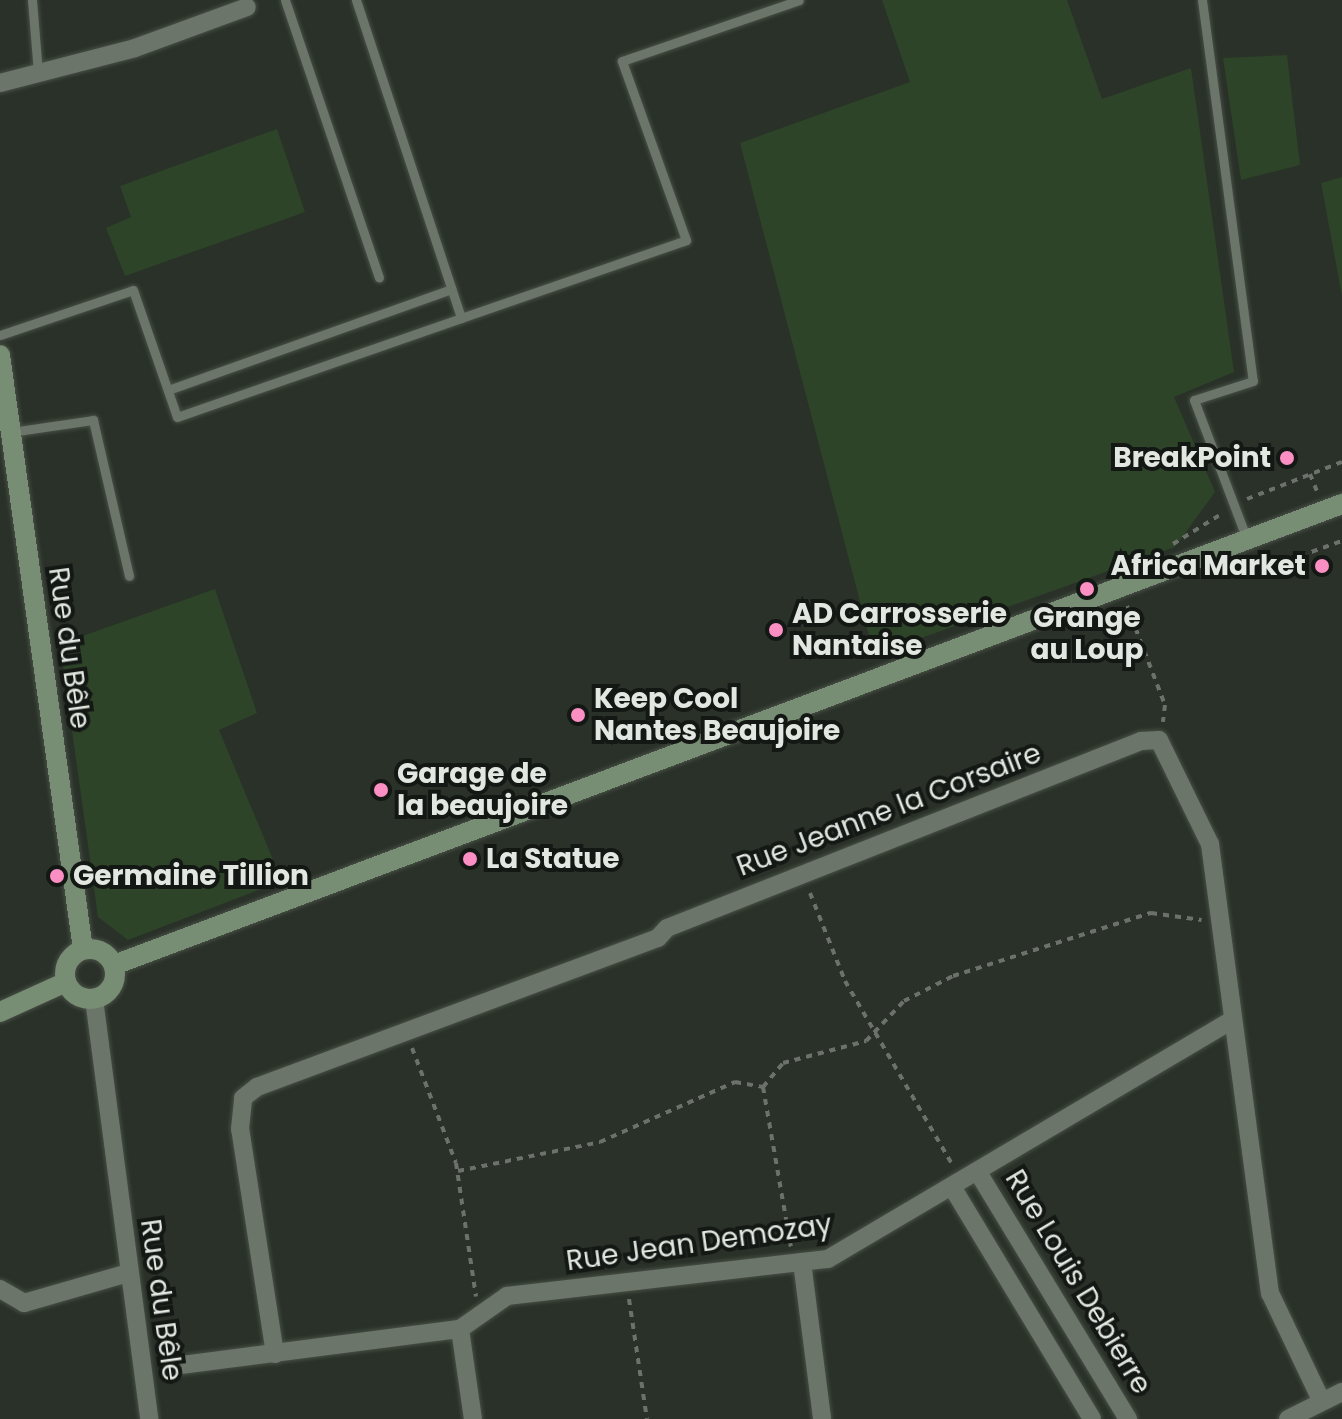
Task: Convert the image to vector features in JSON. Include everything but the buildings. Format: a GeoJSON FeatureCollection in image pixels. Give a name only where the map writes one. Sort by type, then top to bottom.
{"type":"FeatureCollection","features":[{"type":"Feature","properties":{"kind":"main road","name":"Rue du Bêle"},"geometry":{"type":"LineString","coordinates":[[0,355],[83,949]]}},
{"type":"Feature","properties":{"kind":"main road"},"geometry":{"type":"LineString","coordinates":[[114,965],[1056,616],[1246,537],[1342,504]]}},
{"type":"Feature","properties":{"kind":"main road"},"geometry":{"type":"LineString","coordinates":[[83,949],[104,952],[114,965],[109,990],[94,999],[77,996],[66,982],[68,960],[83,949]]}},
{"type":"Feature","properties":{"kind":"main road"},"geometry":{"type":"LineString","coordinates":[[0,1012],[66,982]]}},
{"type":"Feature","properties":{"kind":"street"},"geometry":{"type":"LineString","coordinates":[[0,83],[247,7]]}},
{"type":"Feature","properties":{"kind":"street"},"geometry":{"type":"LineString","coordinates":[[1159,740],[1210,844],[1229,1022],[1270,1293],[1321,1400]]}},
{"type":"Feature","properties":{"kind":"street","name":"Rue Jeanne la Corsaire"},"geometry":{"type":"LineString","coordinates":[[275,1354],[240,1129],[243,1098],[404,1029],[658,938],[667,928],[1141,741],[1159,740]]}},
{"type":"Feature","properties":{"kind":"street","name":"Rue du Bêle"},"geometry":{"type":"LineString","coordinates":[[94,999],[149,1419]]}},
{"type":"Feature","properties":{"kind":"street","name":"Rue Jean Demozay"},"geometry":{"type":"LineString","coordinates":[[174,1366],[460,1329],[507,1296],[802,1262],[852,1249],[1229,1022]]}},
{"type":"Feature","properties":{"kind":"street","name":"Rue Louis Debierre"},"geometry":{"type":"LineString","coordinates":[[966,1182],[1092,1419]]}},
{"type":"Feature","properties":{"kind":"street","name":"Rue Louis Debierre"},"geometry":{"type":"LineString","coordinates":[[966,1182],[1128,1419]]}},
{"type":"Feature","properties":{"kind":"street"},"geometry":{"type":"LineString","coordinates":[[802,1262],[822,1419]]}},
{"type":"Feature","properties":{"kind":"street"},"geometry":{"type":"LineString","coordinates":[[0,1289],[24,1303],[128,1273]]}},
{"type":"Feature","properties":{"kind":"street"},"geometry":{"type":"LineString","coordinates":[[460,1329],[473,1419]]}},
{"type":"Feature","properties":{"kind":"street"},"geometry":{"type":"LineString","coordinates":[[1288,1419],[1342,1392]]}},
{"type":"Feature","properties":{"kind":"lane"},"geometry":{"type":"LineString","coordinates":[[32,0],[38,73]]}},
{"type":"Feature","properties":{"kind":"lane"},"geometry":{"type":"LineString","coordinates":[[285,0],[379,277]]}},
{"type":"Feature","properties":{"kind":"lane"},"geometry":{"type":"LineString","coordinates":[[356,0],[461,318]]}},
{"type":"Feature","properties":{"kind":"lane"},"geometry":{"type":"LineString","coordinates":[[0,335],[133,290],[177,417],[686,240],[622,61],[799,0]]}},
{"type":"Feature","properties":{"kind":"lane"},"geometry":{"type":"LineString","coordinates":[[1202,0],[1253,381],[1194,400],[1246,537]]}},
{"type":"Feature","properties":{"kind":"lane"},"geometry":{"type":"LineString","coordinates":[[168,390],[452,289]]}},
{"type":"Feature","properties":{"kind":"lane"},"geometry":{"type":"LineString","coordinates":[[11,432],[93,420],[129,576]]}},
{"type":"Feature","properties":{"kind":"path"},"geometry":{"type":"LineString","coordinates":[[1215,520],[1234,504],[1342,462]]}},
{"type":"Feature","properties":{"kind":"path"},"geometry":{"type":"LineString","coordinates":[[1228,568],[1278,564],[1342,541]]}},
{"type":"Feature","properties":{"kind":"path"},"geometry":{"type":"LineString","coordinates":[[1126,604],[1165,705],[1159,740]]}},
{"type":"Feature","properties":{"kind":"path"},"geometry":{"type":"LineString","coordinates":[[803,875],[873,1032],[966,1182]]}},
{"type":"Feature","properties":{"kind":"path"},"geometry":{"type":"LineString","coordinates":[[802,1262],[791,1247],[763,1087],[783,1063],[866,1041],[904,1001],[953,976],[1151,913],[1219,922]]}},
{"type":"Feature","properties":{"kind":"path"},"geometry":{"type":"LineString","coordinates":[[404,1029],[458,1171],[473,1289],[483,1313]]}},
{"type":"Feature","properties":{"kind":"path"},"geometry":{"type":"LineString","coordinates":[[458,1171],[600,1142],[735,1082],[763,1087]]}},
{"type":"Feature","properties":{"kind":"path"},"geometry":{"type":"LineString","coordinates":[[626,1282],[647,1419]]}},
{"type":"Feature","properties":{"kind":"green space"},"geometry":{"type":"Polygon","coordinates":[[[882,0],[1067,0],[1102,99],[1191,68],[1234,372],[1174,397],[1215,492],[1175,547],[874,655],[740,143],[910,82],[882,0]]]}},
{"type":"Feature","properties":{"kind":"green space"},"geometry":{"type":"Polygon","coordinates":[[[1287,55],[1300,165],[1241,180],[1223,58],[1287,55]]]}},
{"type":"Feature","properties":{"kind":"green space"},"geometry":{"type":"Polygon","coordinates":[[[277,129],[305,212],[125,276],[106,228],[131,217],[120,186],[277,129]]]}},
{"type":"Feature","properties":{"kind":"green space"},"geometry":{"type":"Polygon","coordinates":[[[1342,177],[1342,296],[1321,183],[1342,177]]]}},
{"type":"Feature","properties":{"kind":"green space"},"geometry":{"type":"Polygon","coordinates":[[[215,589],[257,713],[219,730],[282,881],[128,940],[98,917],[60,644],[215,589]]]}},
{"type":"Feature","properties":{"kind":"place","name":"BreakPoint"},"geometry":{"type":"Point","coordinates":[1287,458]}},
{"type":"Feature","properties":{"kind":"place","name":"Africa Market"},"geometry":{"type":"Point","coordinates":[1322,566]}},
{"type":"Feature","properties":{"kind":"place","name":"Grange au Loup"},"geometry":{"type":"Point","coordinates":[1087,589]}},
{"type":"Feature","properties":{"kind":"place","name":"AD Carrosserie Nantaise"},"geometry":{"type":"Point","coordinates":[776,630]}},
{"type":"Feature","properties":{"kind":"place","name":"Keep Cool Nantes Beaujoire"},"geometry":{"type":"Point","coordinates":[578,715]}},
{"type":"Feature","properties":{"kind":"place","name":"Garage de la beaujoire"},"geometry":{"type":"Point","coordinates":[381,790]}},
{"type":"Feature","properties":{"kind":"place","name":"La Statue"},"geometry":{"type":"Point","coordinates":[470,859]}},
{"type":"Feature","properties":{"kind":"place","name":"Germaine Tillion"},"geometry":{"type":"Point","coordinates":[57,876]}}]}
